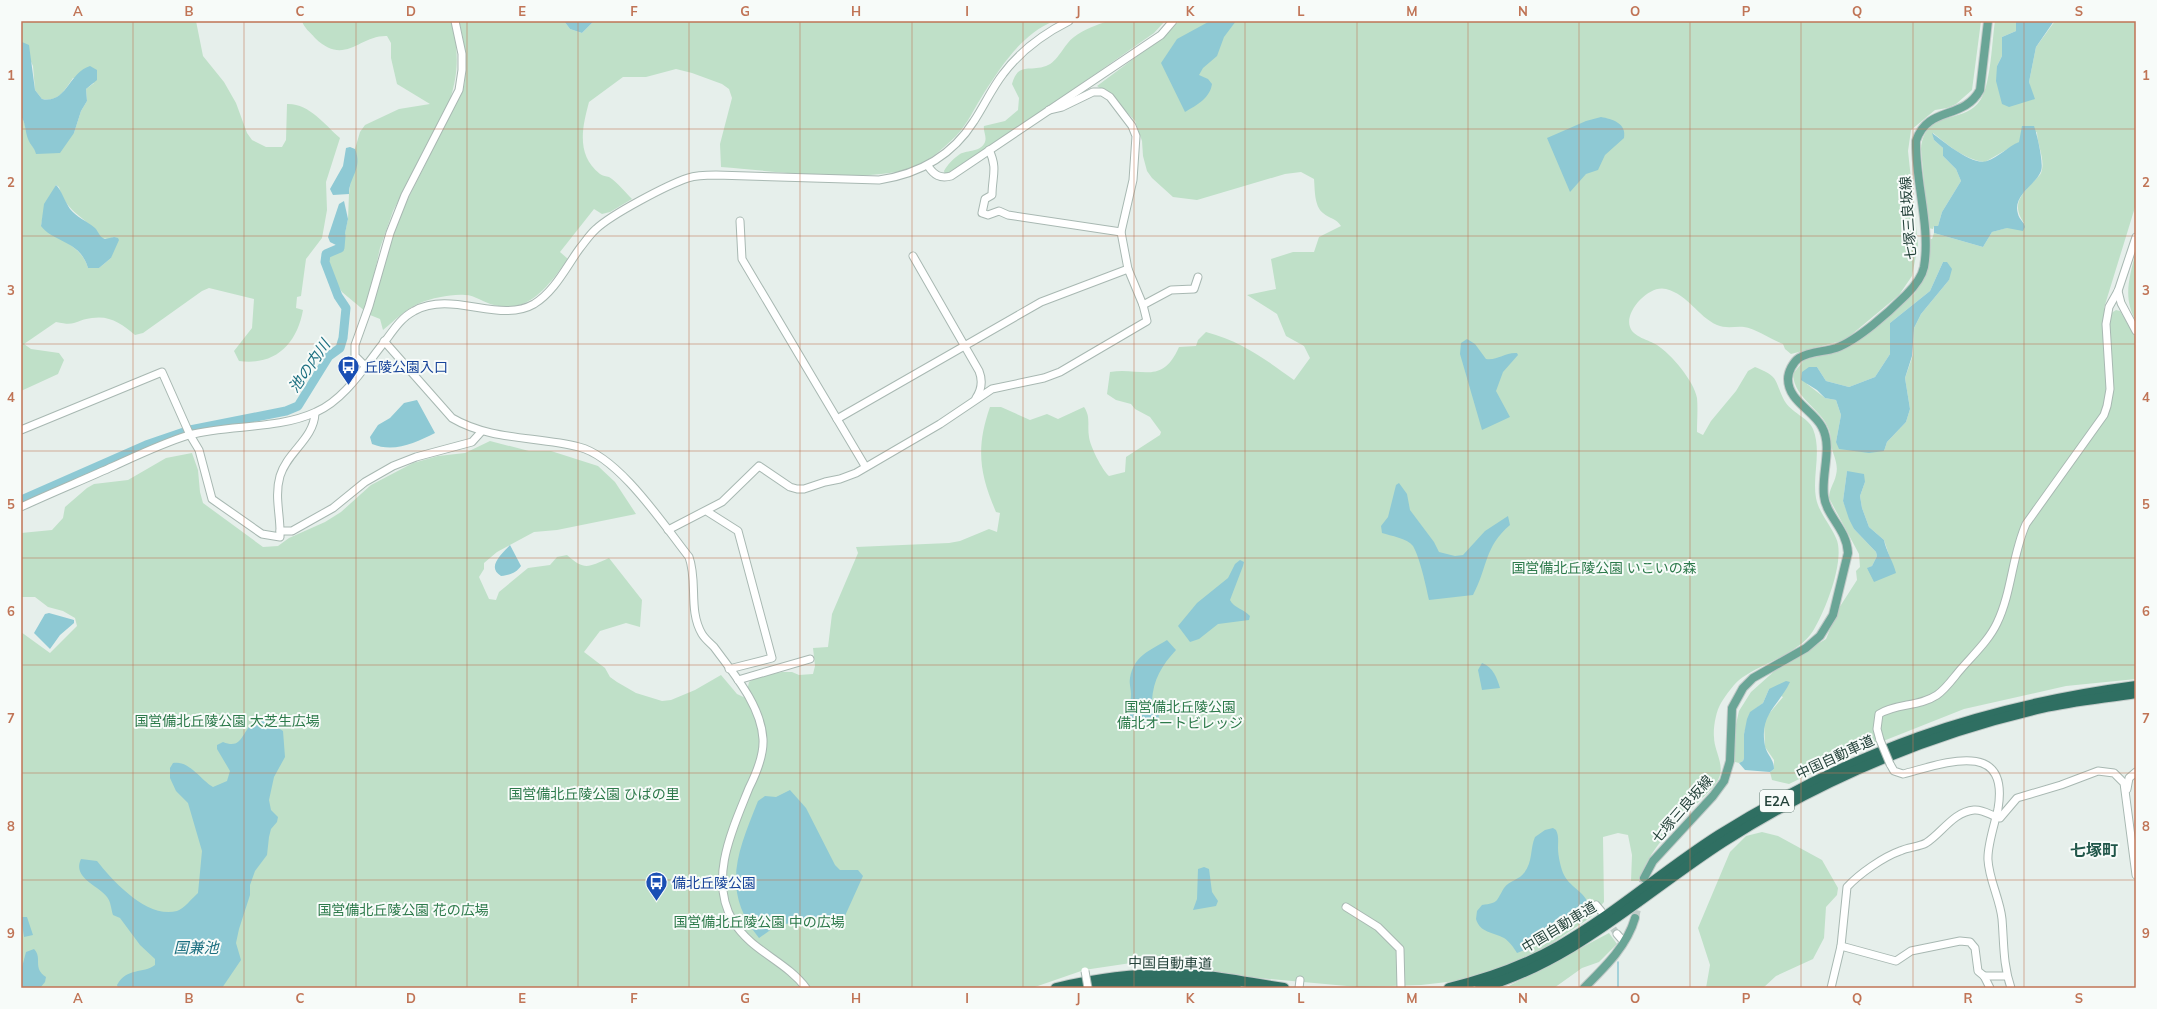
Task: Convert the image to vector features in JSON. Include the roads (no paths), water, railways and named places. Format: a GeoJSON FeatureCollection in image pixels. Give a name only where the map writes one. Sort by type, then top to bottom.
{"type":"FeatureCollection","features":[{"type":"Feature","properties":{"kind":"highway","name":"中国自動車道"},"geometry":{"type":"LineString","coordinates":[[1449,988],[1505,971],[1560,945],[1718,836],[1771,804],[1828,774],[1871,754],[1956,723],[2003,710],[2084,693],[2136,686]]}},
{"type":"Feature","properties":{"kind":"highway","name":"中国自動車道"},"geometry":{"type":"LineString","coordinates":[[1480,988],[1527,971],[1564,952],[1723,843],[1805,794],[1851,772],[1916,745],[2005,717],[2071,703],[2136,693]]}},
{"type":"Feature","properties":{"kind":"highway","name":"中国自動車道"},"geometry":{"type":"LineString","coordinates":[[1056,988],[1105,978],[1164,974],[1199,975],[1284,988]]}},
{"type":"Feature","properties":{"kind":"highway","name":"中国自動車道"},"geometry":{"type":"LineString","coordinates":[[1092,988],[1134,982],[1163,982],[1198,983],[1236,988]]}},
{"type":"Feature","properties":{"kind":"main road","name":"七塚三良坂線"},"geometry":{"type":"LineString","coordinates":[[1644,878],[1653,861],[1713,796],[1724,781],[1730,761],[1732,708],[1743,688],[1753,678],[1806,648],[1820,636],[1833,615],[1846,560],[1847,545],[1844,534],[1824,497],[1823,476],[1827,445],[1826,436],[1817,419],[1794,397],[1790,390],[1788,379],[1789,371],[1797,359],[1852,341],[1906,295],[1920,278],[1924,268],[1926,244],[1916,141],[1920,131],[1928,122],[1967,107],[1975,100],[1980,90],[1988,21]]}},
{"type":"Feature","properties":{"kind":"main road"},"geometry":{"type":"LineString","coordinates":[[1584,988],[1624,942],[1631,931],[1635,918]]}},
{"type":"Feature","properties":{"kind":"street"},"geometry":{"type":"LineString","coordinates":[[365,366],[355,356],[355,344],[369,306],[390,233],[405,195],[459,90],[462,70],[462,54],[455,21]]}},
{"type":"Feature","properties":{"kind":"street"},"geometry":{"type":"LineString","coordinates":[[21,507],[155,448],[190,435],[293,420],[315,413],[328,406],[344,392],[399,323],[414,311],[431,305],[449,303],[496,309],[518,309],[534,304],[564,273],[579,250],[595,230],[619,214],[686,179],[699,175],[716,175],[879,180],[896,178],[928,166],[950,150],[961,139],[973,123],[1001,75],[1017,57],[1047,32],[1069,21]]}},
{"type":"Feature","properties":{"kind":"street"},"geometry":{"type":"LineString","coordinates":[[928,166],[936,175],[942,178],[951,176],[1161,35],[1173,21]]}},
{"type":"Feature","properties":{"kind":"street"},"geometry":{"type":"LineString","coordinates":[[668,530],[708,512],[722,502],[759,466],[790,487],[804,490],[856,473],[865,466],[940,424],[992,389],[1051,376],[1071,366],[1147,321],[1143,305],[1128,269],[1121,232],[1133,180],[1136,136],[1132,126],[1110,97],[1102,92],[1093,92],[1062,107],[1049,110]]}},
{"type":"Feature","properties":{"kind":"street"},"geometry":{"type":"LineString","coordinates":[[989,150],[995,165],[992,181],[992,195],[984,201],[981,212],[984,214],[988,215],[999,211],[1008,215],[1121,232]]}},
{"type":"Feature","properties":{"kind":"street"},"geometry":{"type":"LineString","coordinates":[[740,221],[742,259],[865,466]]}},
{"type":"Feature","properties":{"kind":"street"},"geometry":{"type":"LineString","coordinates":[[2011,988],[2003,960],[2002,919],[1988,859],[2000,787],[1989,768],[1978,761],[1966,759],[1955,760],[1903,774],[1894,771],[1880,740],[1877,729],[1880,714],[1887,709],[1926,702],[1939,694],[1986,640],[1997,624],[2002,611],[2018,541],[2026,524],[2104,415],[2110,389],[2106,324],[2109,307],[2118,291],[2136,237]]}},
{"type":"Feature","properties":{"kind":"street"},"geometry":{"type":"LineString","coordinates":[[913,256],[982,378],[981,390],[974,401]]}},
{"type":"Feature","properties":{"kind":"street"},"geometry":{"type":"LineString","coordinates":[[837,419],[1041,302],[1128,269]]}},
{"type":"Feature","properties":{"kind":"street"},"geometry":{"type":"LineString","coordinates":[[1143,305],[1171,290],[1194,289],[1198,277]]}},
{"type":"Feature","properties":{"kind":"street"},"geometry":{"type":"LineString","coordinates":[[2118,291],[2121,303],[2136,331]]}},
{"type":"Feature","properties":{"kind":"street"},"geometry":{"type":"LineString","coordinates":[[384,342],[452,418],[482,432],[580,447],[595,454],[620,471],[689,557],[692,565],[696,620],[702,634],[738,680],[756,712],[763,741],[758,767],[729,838],[722,876],[725,897],[732,920],[742,934],[753,946],[792,973],[806,988]]}},
{"type":"Feature","properties":{"kind":"street"},"geometry":{"type":"LineString","coordinates":[[21,430],[162,372],[190,435],[199,450],[212,499],[262,534],[280,537],[277,498],[280,475],[285,465],[314,427],[315,413]]}},
{"type":"Feature","properties":{"kind":"street"},"geometry":{"type":"LineString","coordinates":[[280,531],[292,531],[334,508],[365,482],[393,466],[416,457],[472,442],[482,432]]}},
{"type":"Feature","properties":{"kind":"street"},"geometry":{"type":"LineString","coordinates":[[708,512],[738,531],[772,658],[729,669]]}},
{"type":"Feature","properties":{"kind":"street"},"geometry":{"type":"LineString","coordinates":[[738,680],[810,659]]}},
{"type":"Feature","properties":{"kind":"street"},"geometry":{"type":"LineString","coordinates":[[1831,988],[1841,946],[1844,900],[1847,887],[1865,871],[1898,851],[1925,844],[1937,834],[1947,822],[1973,810],[1985,811],[1996,818],[2000,818],[2017,798],[2061,785],[2098,770],[2114,773],[2124,783],[2136,875]]}},
{"type":"Feature","properties":{"kind":"street"},"geometry":{"type":"LineString","coordinates":[[2126,796],[2129,778],[2136,772]]}},
{"type":"Feature","properties":{"kind":"street"},"geometry":{"type":"LineString","coordinates":[[1596,905],[1601,911]]}},
{"type":"Feature","properties":{"kind":"street"},"geometry":{"type":"LineString","coordinates":[[1346,907],[1378,927],[1400,949],[1401,987]]}},
{"type":"Feature","properties":{"kind":"street"},"geometry":{"type":"LineString","coordinates":[[1617,934],[1624,942]]}},
{"type":"Feature","properties":{"kind":"street"},"geometry":{"type":"LineString","coordinates":[[1841,946],[1896,961],[1911,950],[1960,941],[1970,942],[1976,948],[1978,971],[1984,976],[1990,988]]}},
{"type":"Feature","properties":{"kind":"street"},"geometry":{"type":"LineString","coordinates":[[1085,971],[1088,988]]}},
{"type":"Feature","properties":{"kind":"street"},"geometry":{"type":"LineString","coordinates":[[1984,976],[2007,976]]}},
{"type":"Feature","properties":{"kind":"street"},"geometry":{"type":"LineString","coordinates":[[1299,988],[1300,980]]}},
{"type":"Feature","properties":{"kind":"water"},"geometry":{"type":"Polygon","coordinates":[[[564,21],[594,21],[582,33],[570,29],[564,21]]]}},
{"type":"Feature","properties":{"kind":"water"},"geometry":{"type":"Polygon","coordinates":[[[1210,21],[1236,21],[1224,37],[1217,56],[1203,68],[1199,75],[1208,79],[1212,84],[1209,93],[1202,101],[1185,112],[1161,63],[1177,39],[1210,21]]]}},
{"type":"Feature","properties":{"kind":"water"},"geometry":{"type":"Polygon","coordinates":[[[2016,21],[2054,21],[2036,47],[2029,82],[2035,99],[2009,107],[2002,104],[1996,81],[1997,66],[2002,56],[2002,37],[2016,31],[2016,21]]]}},
{"type":"Feature","properties":{"kind":"water"},"geometry":{"type":"Polygon","coordinates":[[[22,42],[29,45],[35,90],[42,99],[57,97],[77,75],[90,66],[97,70],[97,80],[86,89],[87,101],[81,111],[74,133],[60,153],[36,154],[28,139],[21,116],[22,42]]]}},
{"type":"Feature","properties":{"kind":"water"},"geometry":{"type":"Polygon","coordinates":[[[1601,117],[1610,119],[1621,125],[1624,138],[1605,155],[1598,170],[1586,174],[1570,192],[1547,138],[1586,121],[1601,117]]]}},
{"type":"Feature","properties":{"kind":"water"},"geometry":{"type":"Polygon","coordinates":[[[2022,126],[2034,126],[2042,162],[2041,171],[2038,176],[2018,201],[2018,214],[2025,227],[2023,231],[2007,228],[1992,232],[1983,247],[1934,233],[1934,226],[1938,226],[1942,212],[1961,181],[1956,169],[1943,156],[1943,148],[1934,140],[1932,133],[1958,152],[1981,162],[1987,161],[1999,155],[2019,142],[2022,126]]]}},
{"type":"Feature","properties":{"kind":"water"},"geometry":{"type":"Polygon","coordinates":[[[350,147],[355,149],[357,156],[357,168],[351,183],[349,194],[333,195],[330,189],[343,166],[346,148],[350,147]]]}},
{"type":"Feature","properties":{"kind":"water"},"geometry":{"type":"Polygon","coordinates":[[[56,185],[60,189],[72,212],[95,228],[101,237],[105,239],[114,237],[118,238],[119,240],[111,258],[99,268],[88,268],[79,252],[46,232],[41,226],[44,204],[56,185]]]}},
{"type":"Feature","properties":{"kind":"water"},"geometry":{"type":"Polygon","coordinates":[[[344,201],[348,219],[342,248],[330,242],[328,237],[339,204],[344,201]]]}},
{"type":"Feature","properties":{"kind":"water"},"geometry":{"type":"Polygon","coordinates":[[[1943,262],[1947,262],[1952,269],[1949,280],[1921,314],[1914,328],[1912,356],[1905,378],[1910,409],[1906,422],[1887,442],[1884,451],[1869,453],[1839,449],[1836,442],[1841,415],[1836,400],[1825,398],[1817,390],[1801,380],[1802,372],[1809,367],[1817,367],[1826,381],[1849,387],[1875,377],[1890,354],[1890,323],[1930,291],[1943,262]]]}},
{"type":"Feature","properties":{"kind":"water"},"geometry":{"type":"Polygon","coordinates":[[[1467,339],[1475,344],[1486,359],[1494,359],[1513,353],[1517,353],[1518,355],[1503,372],[1496,391],[1510,417],[1482,430],[1460,354],[1461,343],[1467,339]]]}},
{"type":"Feature","properties":{"kind":"water"},"geometry":{"type":"Polygon","coordinates":[[[417,400],[435,433],[404,446],[380,447],[372,444],[370,437],[378,425],[390,418],[404,403],[417,400]]]}},
{"type":"Feature","properties":{"kind":"water"},"geometry":{"type":"Polygon","coordinates":[[[1847,471],[1864,474],[1865,482],[1860,496],[1862,508],[1869,527],[1884,540],[1896,573],[1874,582],[1867,568],[1872,566],[1877,556],[1876,552],[1854,529],[1843,501],[1847,471]]]}},
{"type":"Feature","properties":{"kind":"water"},"geometry":{"type":"Polygon","coordinates":[[[1399,483],[1407,494],[1410,510],[1434,542],[1439,552],[1455,556],[1463,555],[1485,531],[1508,516],[1510,525],[1495,541],[1473,595],[1429,600],[1416,551],[1413,546],[1403,539],[1382,533],[1381,526],[1388,517],[1396,485],[1399,483]]]}},
{"type":"Feature","properties":{"kind":"water"},"geometry":{"type":"Polygon","coordinates":[[[510,545],[521,566],[512,573],[501,576],[495,569],[495,565],[500,556],[510,545]]]}},
{"type":"Feature","properties":{"kind":"water"},"geometry":{"type":"Polygon","coordinates":[[[1240,560],[1244,562],[1243,566],[1230,600],[1234,605],[1250,616],[1249,620],[1218,624],[1199,639],[1190,642],[1178,626],[1197,603],[1228,578],[1235,564],[1240,560]]]}},
{"type":"Feature","properties":{"kind":"water"},"geometry":{"type":"Polygon","coordinates":[[[49,613],[74,620],[74,623],[60,635],[50,649],[34,633],[45,614],[49,613]]]}},
{"type":"Feature","properties":{"kind":"water"},"geometry":{"type":"Polygon","coordinates":[[[1167,640],[1176,650],[1166,661],[1154,686],[1152,701],[1160,706],[1158,723],[1131,722],[1130,680],[1132,670],[1144,654],[1167,640]]]}},
{"type":"Feature","properties":{"kind":"water"},"geometry":{"type":"Polygon","coordinates":[[[1482,663],[1492,670],[1500,688],[1482,690],[1478,670],[1482,663]]]}},
{"type":"Feature","properties":{"kind":"water"},"geometry":{"type":"Polygon","coordinates":[[[1786,681],[1790,682],[1767,718],[1765,726],[1765,746],[1773,762],[1774,769],[1770,772],[1745,770],[1739,763],[1743,761],[1744,758],[1744,734],[1750,712],[1763,703],[1769,689],[1786,681]]]}},
{"type":"Feature","properties":{"kind":"water","name":"国兼池"},"geometry":{"type":"Polygon","coordinates":[[[263,718],[283,731],[285,757],[274,777],[269,800],[271,810],[278,817],[277,822],[271,829],[267,855],[255,871],[250,885],[250,895],[239,929],[236,943],[241,960],[222,988],[118,988],[117,985],[121,979],[130,973],[150,968],[155,965],[155,959],[140,945],[120,918],[113,915],[107,897],[83,876],[79,866],[81,859],[97,861],[121,888],[143,904],[166,912],[177,911],[182,908],[198,893],[202,851],[188,803],[176,791],[170,778],[170,768],[173,763],[184,764],[213,787],[227,781],[230,771],[217,749],[217,745],[223,742],[234,744],[238,742],[250,726],[263,718]]]}},
{"type":"Feature","properties":{"kind":"water"},"geometry":{"type":"Polygon","coordinates":[[[790,790],[806,808],[835,865],[840,870],[858,870],[863,876],[844,918],[840,920],[820,917],[776,926],[759,938],[747,920],[740,903],[736,887],[736,870],[739,854],[758,801],[765,796],[776,797],[790,790]]]}},
{"type":"Feature","properties":{"kind":"water"},"geometry":{"type":"Polygon","coordinates":[[[1553,828],[1558,834],[1559,855],[1564,875],[1567,880],[1586,898],[1589,909],[1532,947],[1517,953],[1506,939],[1487,932],[1478,924],[1476,919],[1477,911],[1482,905],[1496,901],[1506,886],[1522,875],[1529,864],[1535,837],[1545,830],[1553,828]]]}},
{"type":"Feature","properties":{"kind":"water"},"geometry":{"type":"Polygon","coordinates":[[[1204,867],[1209,869],[1212,892],[1218,901],[1216,906],[1193,910],[1197,899],[1198,869],[1204,867]]]}},
{"type":"Feature","properties":{"kind":"water"},"geometry":{"type":"Polygon","coordinates":[[[21,917],[27,917],[33,935],[24,937],[21,917]]]}},
{"type":"Feature","properties":{"kind":"water"},"geometry":{"type":"Polygon","coordinates":[[[34,949],[38,956],[39,970],[46,977],[45,982],[40,988],[21,988],[21,971],[26,952],[34,949]]]}},
{"type":"Feature","properties":{"kind":"waterway","name":"池の内川"},"geometry":{"type":"LineString","coordinates":[[190,430],[286,411],[298,406],[329,356],[340,348],[343,338],[346,308],[338,296],[325,262],[326,254],[340,248],[341,236]]}},
{"type":"Feature","properties":{"kind":"waterway","name":"池の内川"},"geometry":{"type":"LineString","coordinates":[[21,500],[146,445],[184,432]]}},
{"type":"Feature","properties":{"kind":"waterway"},"geometry":{"type":"LineString","coordinates":[[1618,962],[1618,988]]}},
{"type":"Feature","properties":{"kind":"tunnel"},"geometry":{"type":"LineString","coordinates":[[1635,918],[1644,878]]}},
{"type":"Feature","properties":{"kind":"tunnel"},"geometry":{"type":"LineString","coordinates":[[1607,920],[1617,934]]}},
{"type":"Feature","properties":{"kind":"place","name":"丘陵公園入口"},"geometry":{"type":"Point","coordinates":[349,386]}},
{"type":"Feature","properties":{"kind":"place","name":"備北丘陵公園"},"geometry":{"type":"Point","coordinates":[657,902]}},
{"type":"Feature","properties":{"kind":"district","name":"七塚町"},"geometry":{"type":"Point","coordinates":[2094,850]}},
{"type":"Feature","properties":{"kind":"park label","name":"国営備北丘陵公園 いこいの森"},"geometry":{"type":"Point","coordinates":[1604,568]}},
{"type":"Feature","properties":{"kind":"park label","name":"国営備北丘陵公園 備北オートビレッジ"},"geometry":{"type":"Point","coordinates":[1180,716]}},
{"type":"Feature","properties":{"kind":"park label","name":"国営備北丘陵公園 大芝生広場"},"geometry":{"type":"Point","coordinates":[227,721]}},
{"type":"Feature","properties":{"kind":"park label","name":"国営備北丘陵公園 ひばの里"},"geometry":{"type":"Point","coordinates":[594,794]}},
{"type":"Feature","properties":{"kind":"park label","name":"国営備北丘陵公園 花の広場"},"geometry":{"type":"Point","coordinates":[403,910]}},
{"type":"Feature","properties":{"kind":"park label","name":"国営備北丘陵公園 中の広場"},"geometry":{"type":"Point","coordinates":[759,922]}}]}
